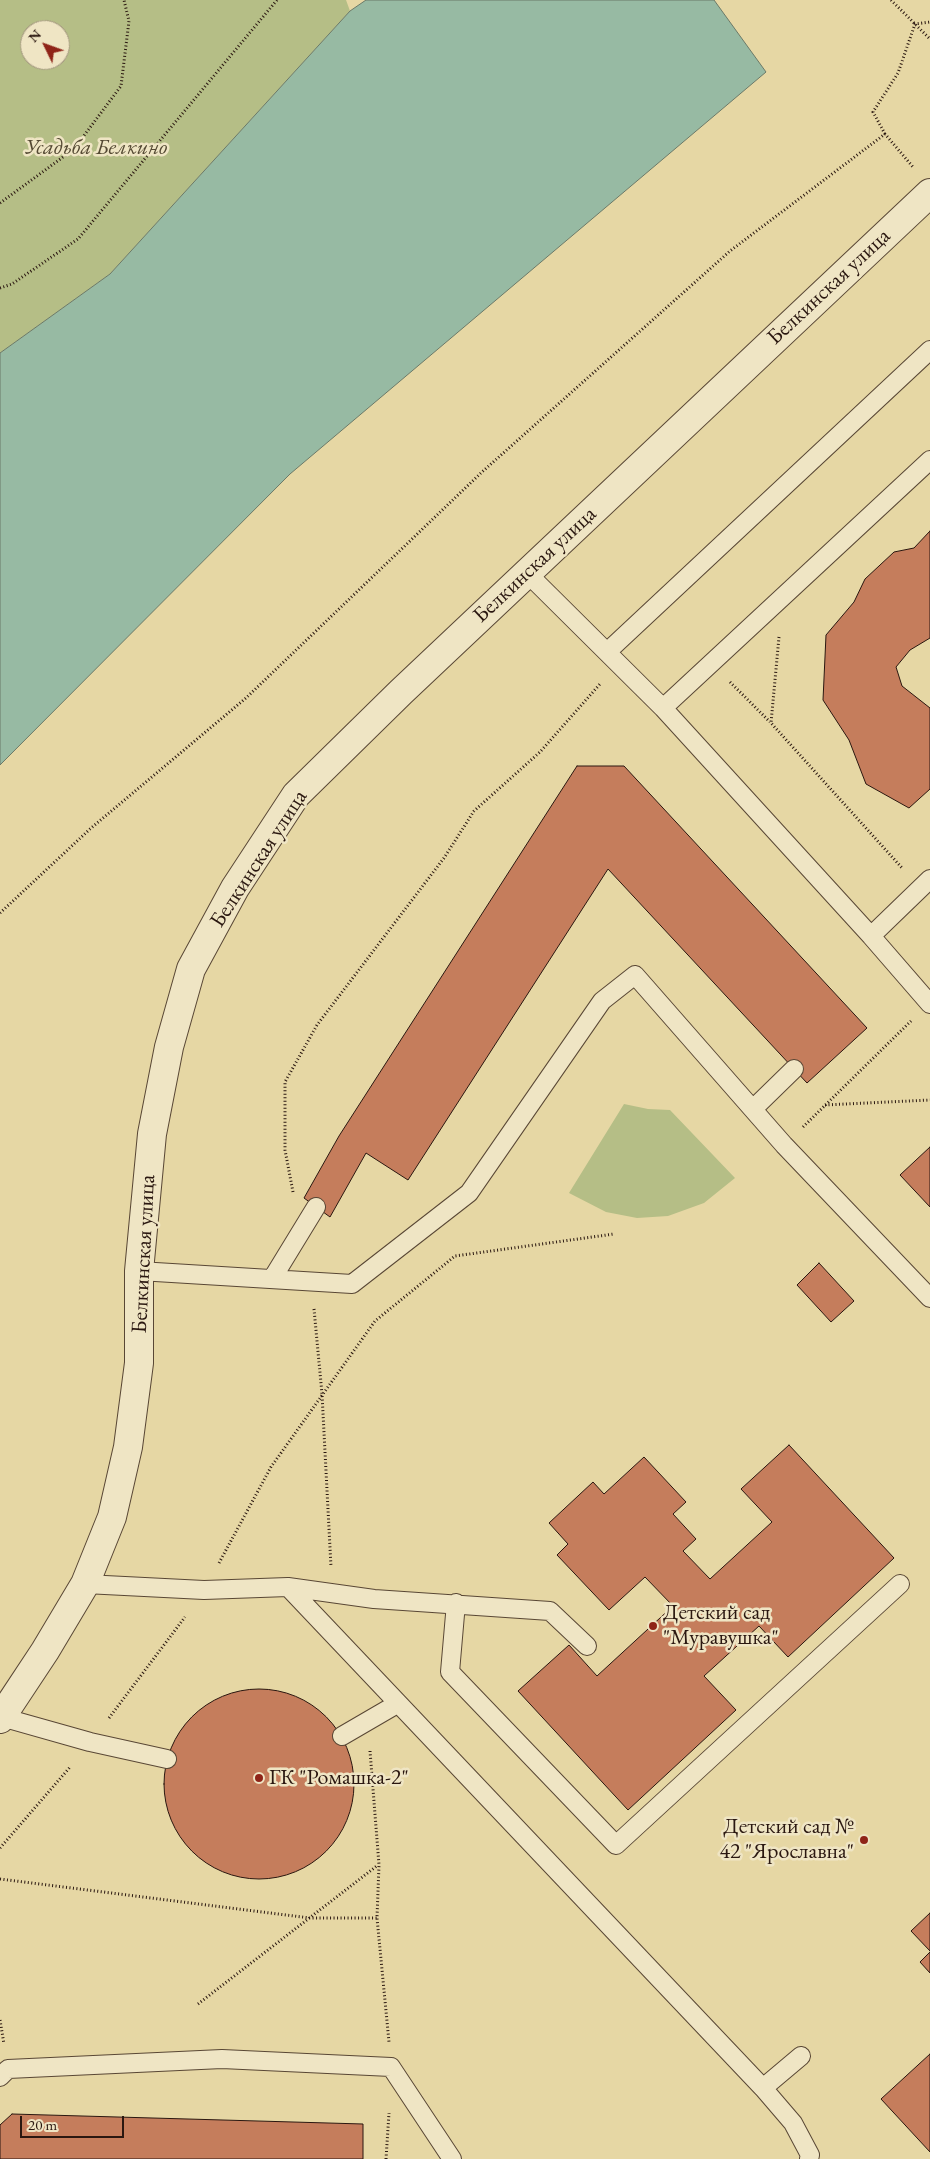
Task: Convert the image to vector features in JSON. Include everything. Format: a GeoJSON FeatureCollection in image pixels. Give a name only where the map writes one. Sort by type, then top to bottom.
{"type":"FeatureCollection","features":[{"type":"Feature","properties":{"kind":"street","name":"Белкинская улица"},"geometry":{"type":"LineString","coordinates":[[1,1718],[45,1651],[85,1584],[112,1517],[128,1447],[139,1363],[139,1271],[152,1134],[170,1047],[192,969],[235,888],[296,795],[400,692],[527,573],[924,182]]}},
{"type":"Feature","properties":{"kind":"lane"},"geometry":{"type":"LineString","coordinates":[[613,657],[930,350]]}},
{"type":"Feature","properties":{"kind":"lane"},"geometry":{"type":"LineString","coordinates":[[663,708],[930,460]]}},
{"type":"Feature","properties":{"kind":"lane"},"geometry":{"type":"LineString","coordinates":[[527,573],[663,708],[871,936],[930,1004]]}},
{"type":"Feature","properties":{"kind":"lane"},"geometry":{"type":"LineString","coordinates":[[871,936],[925,883]]}},
{"type":"Feature","properties":{"kind":"lane"},"geometry":{"type":"LineString","coordinates":[[139,1271],[352,1284],[469,1193],[602,1001],[635,975],[784,1145],[930,1298]]}},
{"type":"Feature","properties":{"kind":"lane"},"geometry":{"type":"LineString","coordinates":[[753,1109],[794,1069]]}},
{"type":"Feature","properties":{"kind":"lane"},"geometry":{"type":"LineString","coordinates":[[272,1279],[316,1207]]}},
{"type":"Feature","properties":{"kind":"lane"},"geometry":{"type":"LineString","coordinates":[[85,1584],[204,1590],[288,1587],[374,1599],[456,1603],[550,1611],[587,1646]]}},
{"type":"Feature","properties":{"kind":"lane"},"geometry":{"type":"LineString","coordinates":[[456,1603],[450,1672],[616,1845],[900,1584]]}},
{"type":"Feature","properties":{"kind":"lane"},"geometry":{"type":"LineString","coordinates":[[288,1587],[762,2088],[793,2123],[810,2155],[809,2159]]}},
{"type":"Feature","properties":{"kind":"lane"},"geometry":{"type":"LineString","coordinates":[[342,1736],[397,1704]]}},
{"type":"Feature","properties":{"kind":"lane"},"geometry":{"type":"LineString","coordinates":[[1,1718],[90,1742],[167,1759]]}},
{"type":"Feature","properties":{"kind":"lane"},"geometry":{"type":"LineString","coordinates":[[762,2088],[801,2056]]}},
{"type":"Feature","properties":{"kind":"lane"},"geometry":{"type":"LineString","coordinates":[[0,2077],[8,2069],[222,2059],[391,2068],[452,2159]]}},
{"type":"Feature","properties":{"kind":"path"},"geometry":{"type":"LineString","coordinates":[[0,203],[74,149],[121,86],[129,21],[124,0]]}},
{"type":"Feature","properties":{"kind":"path"},"geometry":{"type":"LineString","coordinates":[[0,288],[12,284],[78,239],[277,0]]}},
{"type":"Feature","properties":{"kind":"path"},"geometry":{"type":"LineString","coordinates":[[891,0],[930,39]]}},
{"type":"Feature","properties":{"kind":"path"},"geometry":{"type":"LineString","coordinates":[[915,24],[930,22]]}},
{"type":"Feature","properties":{"kind":"path"},"geometry":{"type":"LineString","coordinates":[[915,24],[898,73],[873,112],[885,134],[924,182]]}},
{"type":"Feature","properties":{"kind":"path"},"geometry":{"type":"LineString","coordinates":[[0,912],[90,829],[246,698],[482,472],[730,251],[885,134]]}},
{"type":"Feature","properties":{"kind":"path"},"geometry":{"type":"LineString","coordinates":[[770,722],[784,596]]}},
{"type":"Feature","properties":{"kind":"path"},"geometry":{"type":"LineString","coordinates":[[300,1232],[285,1150],[284,1082],[317,1025],[444,858],[474,811],[540,752],[581,708],[613,657]]}},
{"type":"Feature","properties":{"kind":"path"},"geometry":{"type":"LineString","coordinates":[[711,664],[770,722],[925,883]]}},
{"type":"Feature","properties":{"kind":"path"},"geometry":{"type":"LineString","coordinates":[[784,1145],[930,1004]]}},
{"type":"Feature","properties":{"kind":"path"},"geometry":{"type":"LineString","coordinates":[[825,1105],[930,1100]]}},
{"type":"Feature","properties":{"kind":"path"},"geometry":{"type":"LineString","coordinates":[[0,1848],[90,1742],[155,1658],[204,1590],[272,1467],[375,1321],[455,1256],[614,1234]]}},
{"type":"Feature","properties":{"kind":"path"},"geometry":{"type":"LineString","coordinates":[[312,1282],[322,1394],[332,1593]]}},
{"type":"Feature","properties":{"kind":"path"},"geometry":{"type":"LineString","coordinates":[[368,1721],[379,1865],[377,1918],[391,2068],[386,2159]]}},
{"type":"Feature","properties":{"kind":"path"},"geometry":{"type":"LineString","coordinates":[[198,2004],[379,1865]]}},
{"type":"Feature","properties":{"kind":"path"},"geometry":{"type":"LineString","coordinates":[[0,1879],[310,1918],[377,1918]]}},
{"type":"Feature","properties":{"kind":"green space","name":"Усадьба Белкино"},"geometry":{"type":"Polygon","coordinates":[[[0,0],[346,0],[350,11],[110,274],[0,353],[0,0]]]}},
{"type":"Feature","properties":{"kind":"green space"},"geometry":{"type":"Polygon","coordinates":[[[624,1104],[648,1109],[670,1110],[735,1178],[704,1203],[668,1216],[637,1218],[606,1212],[569,1193],[624,1104]]]}},
{"type":"Feature","properties":{"kind":"shaded area"},"geometry":{"type":"Polygon","coordinates":[[[366,0],[714,0],[766,72],[290,474],[0,765],[0,353],[110,274],[350,11],[366,0]]]}},
{"type":"Feature","properties":{"kind":"building"},"geometry":{"type":"Polygon","coordinates":[[[930,531],[930,638],[910,650],[896,667],[902,686],[930,708],[930,789],[909,808],[866,784],[849,740],[823,700],[826,635],[854,602],[865,579],[894,552],[914,548],[930,531]]]}},
{"type":"Feature","properties":{"kind":"building"},"geometry":{"type":"Polygon","coordinates":[[[577,766],[624,766],[867,1028],[807,1083],[608,869],[408,1180],[366,1153],[330,1217],[304,1198],[339,1136],[577,766]]]}},
{"type":"Feature","properties":{"kind":"building"},"geometry":{"type":"Polygon","coordinates":[[[930,1147],[930,1207],[900,1175],[930,1147]]]}},
{"type":"Feature","properties":{"kind":"building"},"geometry":{"type":"Polygon","coordinates":[[[819,1263],[854,1301],[831,1322],[797,1285],[819,1263]]]}},
{"type":"Feature","properties":{"kind":"building"},"geometry":{"type":"Polygon","coordinates":[[[789,1445],[894,1558],[788,1657],[759,1626],[704,1676],[736,1710],[628,1810],[518,1691],[569,1645],[597,1676],[673,1606],[645,1577],[609,1610],[557,1555],[568,1544],[549,1523],[593,1482],[604,1494],[644,1457],[686,1502],[673,1514],[696,1539],[683,1551],[710,1579],[772,1522],[741,1489],[789,1445]]]}},
{"type":"Feature","properties":{"kind":"building","name":"ГК \"Ромашка-2\""},"geometry":{"type":"Polygon","coordinates":[[[259,1689],[295,1696],[312,1705],[326,1717],[338,1731],[347,1748],[354,1784],[347,1820],[338,1837],[326,1851],[312,1863],[295,1872],[259,1879],[223,1872],[206,1863],[192,1851],[180,1837],[171,1820],[164,1784],[171,1748],[180,1731],[192,1717],[206,1705],[223,1696],[259,1689]]]}},
{"type":"Feature","properties":{"kind":"building"},"geometry":{"type":"Polygon","coordinates":[[[930,1913],[930,1951],[911,1931],[930,1913]]]}},
{"type":"Feature","properties":{"kind":"building"},"geometry":{"type":"Polygon","coordinates":[[[930,1952],[930,1973],[920,1962],[930,1952]]]}},
{"type":"Feature","properties":{"kind":"building"},"geometry":{"type":"Polygon","coordinates":[[[930,2054],[930,2152],[881,2099],[930,2054]]]}},
{"type":"Feature","properties":{"kind":"building"},"geometry":{"type":"Polygon","coordinates":[[[12,2114],[363,2124],[363,2159],[0,2159],[0,2125],[12,2114]]]}},
{"type":"Feature","properties":{"kind":"place","name":"Детский сад \"Муравушка\""},"geometry":{"type":"Point","coordinates":[653,1626]}},
{"type":"Feature","properties":{"kind":"place","name":"ГК \"Ромашка-2\""},"geometry":{"type":"Point","coordinates":[259,1778]}},
{"type":"Feature","properties":{"kind":"place","name":"Детский сад № 42 \"Ярославна\""},"geometry":{"type":"Point","coordinates":[864,1840]}}]}
